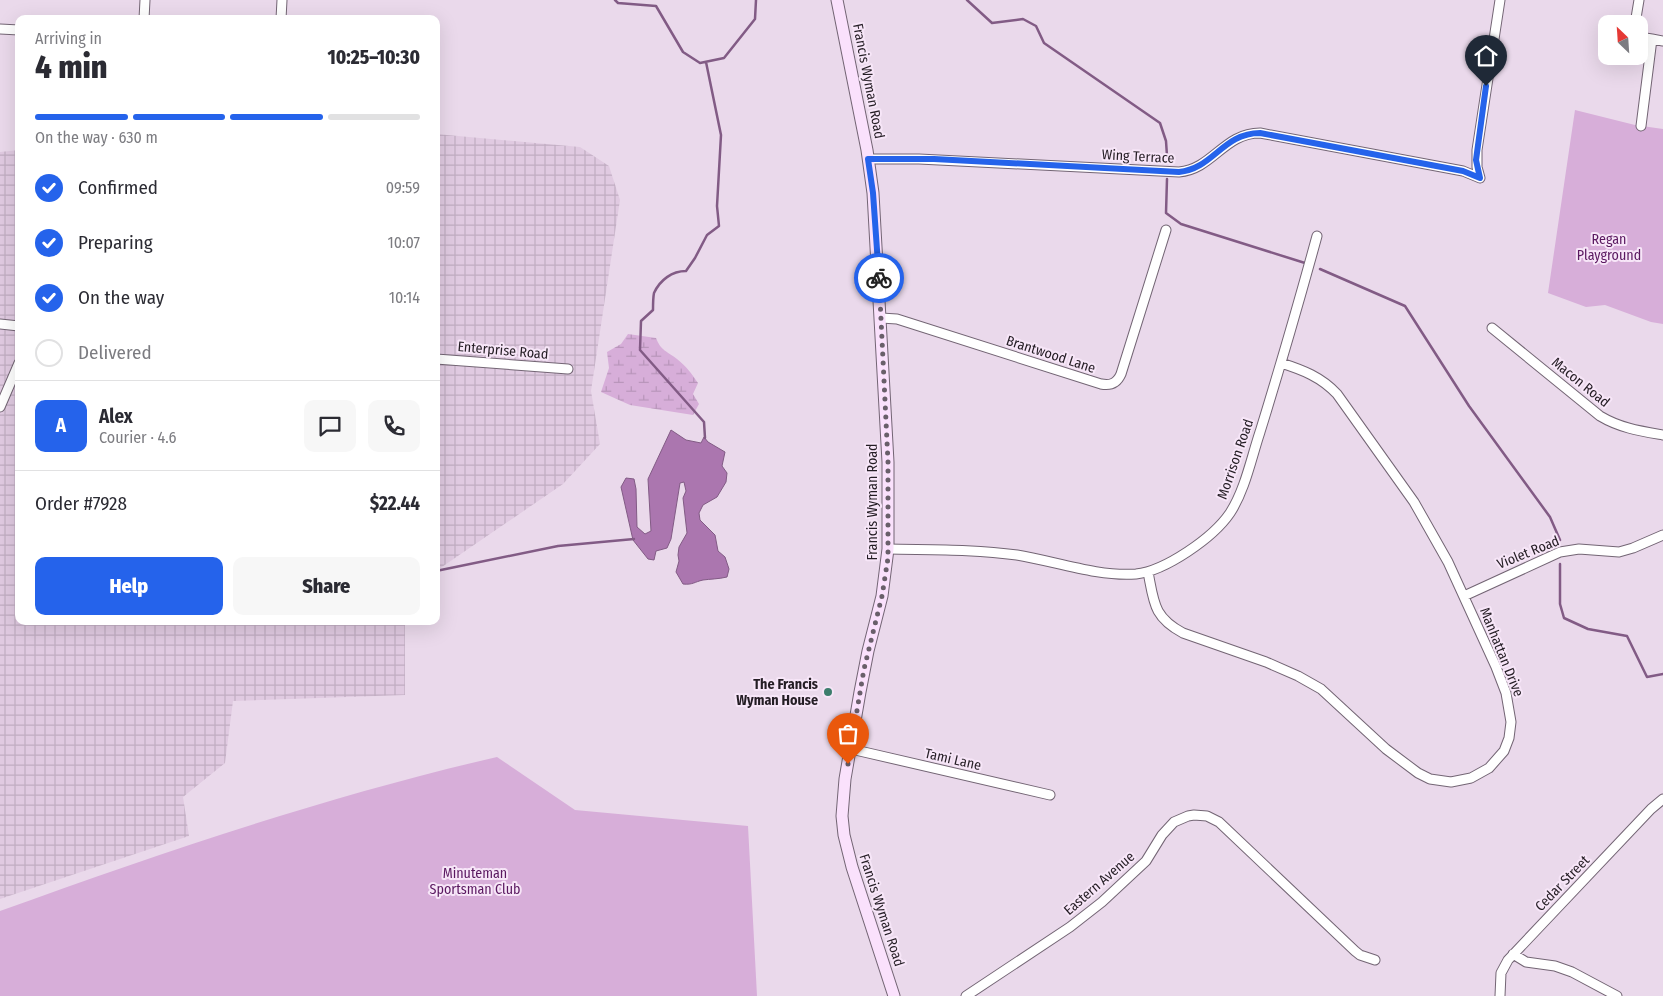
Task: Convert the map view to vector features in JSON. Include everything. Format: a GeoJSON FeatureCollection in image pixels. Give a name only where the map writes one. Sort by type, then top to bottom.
{"type":"FeatureCollection","features":[{"type":"Feature","properties":{"kind":"main road","name":"Francis Wyman Road"},"geometry":{"type":"LineString","coordinates":[[838,0],[874,201],[888,462],[888,549],[885,578],[864,669],[851,748],[843,800],[844,834],[854,877],[894,996]]}},
{"type":"Feature","properties":{"kind":"street"},"geometry":{"type":"LineString","coordinates":[[144,15],[145,0]]}},
{"type":"Feature","properties":{"kind":"street"},"geometry":{"type":"LineString","coordinates":[[282,0],[282,15]]}},
{"type":"Feature","properties":{"kind":"street","name":"Wing Terrace"},"geometry":{"type":"LineString","coordinates":[[868,159],[937,160],[1179,172],[1203,164],[1237,138],[1248,134],[1260,133],[1463,171],[1480,178],[1477,167],[1477,150],[1500,0]]}},
{"type":"Feature","properties":{"kind":"street"},"geometry":{"type":"LineString","coordinates":[[1636,15],[1638,0]]}},
{"type":"Feature","properties":{"kind":"street"},"geometry":{"type":"LineString","coordinates":[[0,29],[15,30]]}},
{"type":"Feature","properties":{"kind":"street"},"geometry":{"type":"LineString","coordinates":[[1648,38],[1663,41]]}},
{"type":"Feature","properties":{"kind":"street"},"geometry":{"type":"LineString","coordinates":[[1641,126],[1652,39]]}},
{"type":"Feature","properties":{"kind":"street","name":"Brantwood Lane"},"geometry":{"type":"LineString","coordinates":[[881,318],[898,319],[1092,382],[1111,385],[1116,382],[1121,374],[1166,230]]}},
{"type":"Feature","properties":{"kind":"street","name":"Morrison Road"},"geometry":{"type":"LineString","coordinates":[[888,549],[978,551],[1017,555],[1098,571],[1124,574],[1148,572],[1184,554],[1203,541],[1224,521],[1233,508],[1249,467],[1317,236]]}},
{"type":"Feature","properties":{"kind":"street"},"geometry":{"type":"LineString","coordinates":[[0,324],[15,326]]}},
{"type":"Feature","properties":{"kind":"street","name":"Macon Road"},"geometry":{"type":"LineString","coordinates":[[1492,328],[1600,416],[1627,428],[1663,435]]}},
{"type":"Feature","properties":{"kind":"street","name":"Enterprise Road"},"geometry":{"type":"LineString","coordinates":[[440,359],[568,369]]}},
{"type":"Feature","properties":{"kind":"street","name":"Manhattan Drive"},"geometry":{"type":"LineString","coordinates":[[1148,572],[1156,606],[1162,617],[1172,626],[1183,632],[1266,662],[1310,682],[1330,696],[1386,749],[1409,767],[1430,779],[1446,782],[1468,780],[1489,768],[1504,752],[1510,732],[1510,712],[1504,687],[1442,549],[1414,502],[1342,399],[1317,377],[1306,371],[1281,363]]}},
{"type":"Feature","properties":{"kind":"street"},"geometry":{"type":"LineString","coordinates":[[0,407],[15,372]]}},
{"type":"Feature","properties":{"kind":"street","name":"Violet Road"},"geometry":{"type":"LineString","coordinates":[[1464,596],[1560,552],[1579,549],[1619,552],[1663,535]]}},
{"type":"Feature","properties":{"kind":"street","name":"Tami Lane"},"geometry":{"type":"LineString","coordinates":[[851,748],[1050,795]]}},
{"type":"Feature","properties":{"kind":"street","name":"Cedar Street"},"geometry":{"type":"LineString","coordinates":[[1500,996],[1501,972],[1513,954],[1651,809],[1663,800]]}},
{"type":"Feature","properties":{"kind":"street","name":"Eastern Avenue"},"geometry":{"type":"LineString","coordinates":[[966,996],[1091,911],[1146,861],[1169,826],[1180,818],[1194,815],[1207,816],[1219,822],[1354,951],[1374,960]]}},
{"type":"Feature","properties":{"kind":"street"},"geometry":{"type":"LineString","coordinates":[[1513,954],[1526,962],[1555,966],[1572,972],[1618,996]]}},
{"type":"Feature","properties":{"kind":"shaded area"},"geometry":{"type":"Polygon","coordinates":[[[440,134],[580,147],[609,166],[620,200],[591,391],[600,444],[563,484],[440,568],[440,134]]]}},
{"type":"Feature","properties":{"kind":"shaded area"},"geometry":{"type":"Polygon","coordinates":[[[15,150],[15,625],[405,625],[405,695],[233,701],[225,763],[183,797],[189,836],[0,899],[0,152],[15,150]]]}},
{"type":"Feature","properties":{"kind":"shaded area"},"geometry":{"type":"Polygon","coordinates":[[[671,430],[686,440],[701,443],[704,437],[708,442],[725,452],[722,466],[727,473],[726,482],[717,497],[703,505],[699,513],[700,520],[715,535],[718,551],[725,557],[729,569],[727,577],[683,584],[676,572],[679,561],[679,547],[687,533],[683,498],[686,491],[684,482],[680,483],[671,539],[667,548],[656,551],[654,560],[648,559],[633,540],[621,487],[626,478],[634,479],[637,527],[645,534],[651,531],[648,479],[671,430]]]}},
{"type":"Feature","properties":{"kind":"green space","name":"Regan Playground"},"geometry":{"type":"Polygon","coordinates":[[[1575,110],[1635,125],[1663,129],[1663,324],[1651,322],[1605,305],[1586,307],[1548,293],[1575,110]]]}},
{"type":"Feature","properties":{"kind":"green space"},"geometry":{"type":"Polygon","coordinates":[[[628,334],[656,338],[662,348],[691,373],[698,383],[693,394],[699,404],[693,415],[630,405],[601,392],[609,368],[607,352],[621,344],[628,334]]]}},
{"type":"Feature","properties":{"kind":"green space","name":"Minuteman Sportsman Club"},"geometry":{"type":"Polygon","coordinates":[[[497,757],[575,810],[748,826],[757,996],[0,996],[0,911],[246,826],[371,789],[497,757]]]}},
{"type":"Feature","properties":{"kind":"waterway"},"geometry":{"type":"LineString","coordinates":[[615,0],[618,3],[656,6],[683,52],[700,63],[724,58],[755,19],[756,0]]}},
{"type":"Feature","properties":{"kind":"waterway"},"geometry":{"type":"LineString","coordinates":[[967,0],[992,23],[1023,19],[1036,26],[1044,43],[1160,123],[1166,141],[1167,156]]}},
{"type":"Feature","properties":{"kind":"waterway"},"geometry":{"type":"LineString","coordinates":[[705,438],[704,422],[640,350],[641,321],[653,310],[654,293],[657,288],[663,280],[671,275],[686,271],[707,235],[719,226],[717,206],[721,135],[706,62]]}},
{"type":"Feature","properties":{"kind":"waterway"},"geometry":{"type":"LineString","coordinates":[[1167,179],[1166,213],[1181,224],[1305,263]]}},
{"type":"Feature","properties":{"kind":"waterway"},"geometry":{"type":"LineString","coordinates":[[1320,269],[1405,306],[1469,406],[1550,517],[1560,540]]}},
{"type":"Feature","properties":{"kind":"waterway"},"geometry":{"type":"LineString","coordinates":[[440,570],[558,546],[634,539]]}},
{"type":"Feature","properties":{"kind":"waterway"},"geometry":{"type":"LineString","coordinates":[[1560,564],[1560,604],[1564,618],[1588,629],[1627,636],[1647,677],[1663,674]]}},
{"type":"Feature","properties":{"kind":"way so far"},"geometry":{"type":"LineString","coordinates":[[848,764],[864,669],[882,596],[888,558],[888,462],[879,278]]}},
{"type":"Feature","properties":{"kind":"place","name":"The Francis Wyman House"},"geometry":{"type":"Point","coordinates":[828,692]}},
{"type":"Feature","properties":{"kind":"route"},"geometry":{"type":"LineString","coordinates":[[879,278],[873,193],[868,159],[934,159],[1179,172],[1203,164],[1227,144],[1242,135],[1260,133],[1468,172],[1480,178],[1476,160],[1486,86]]}}]}
